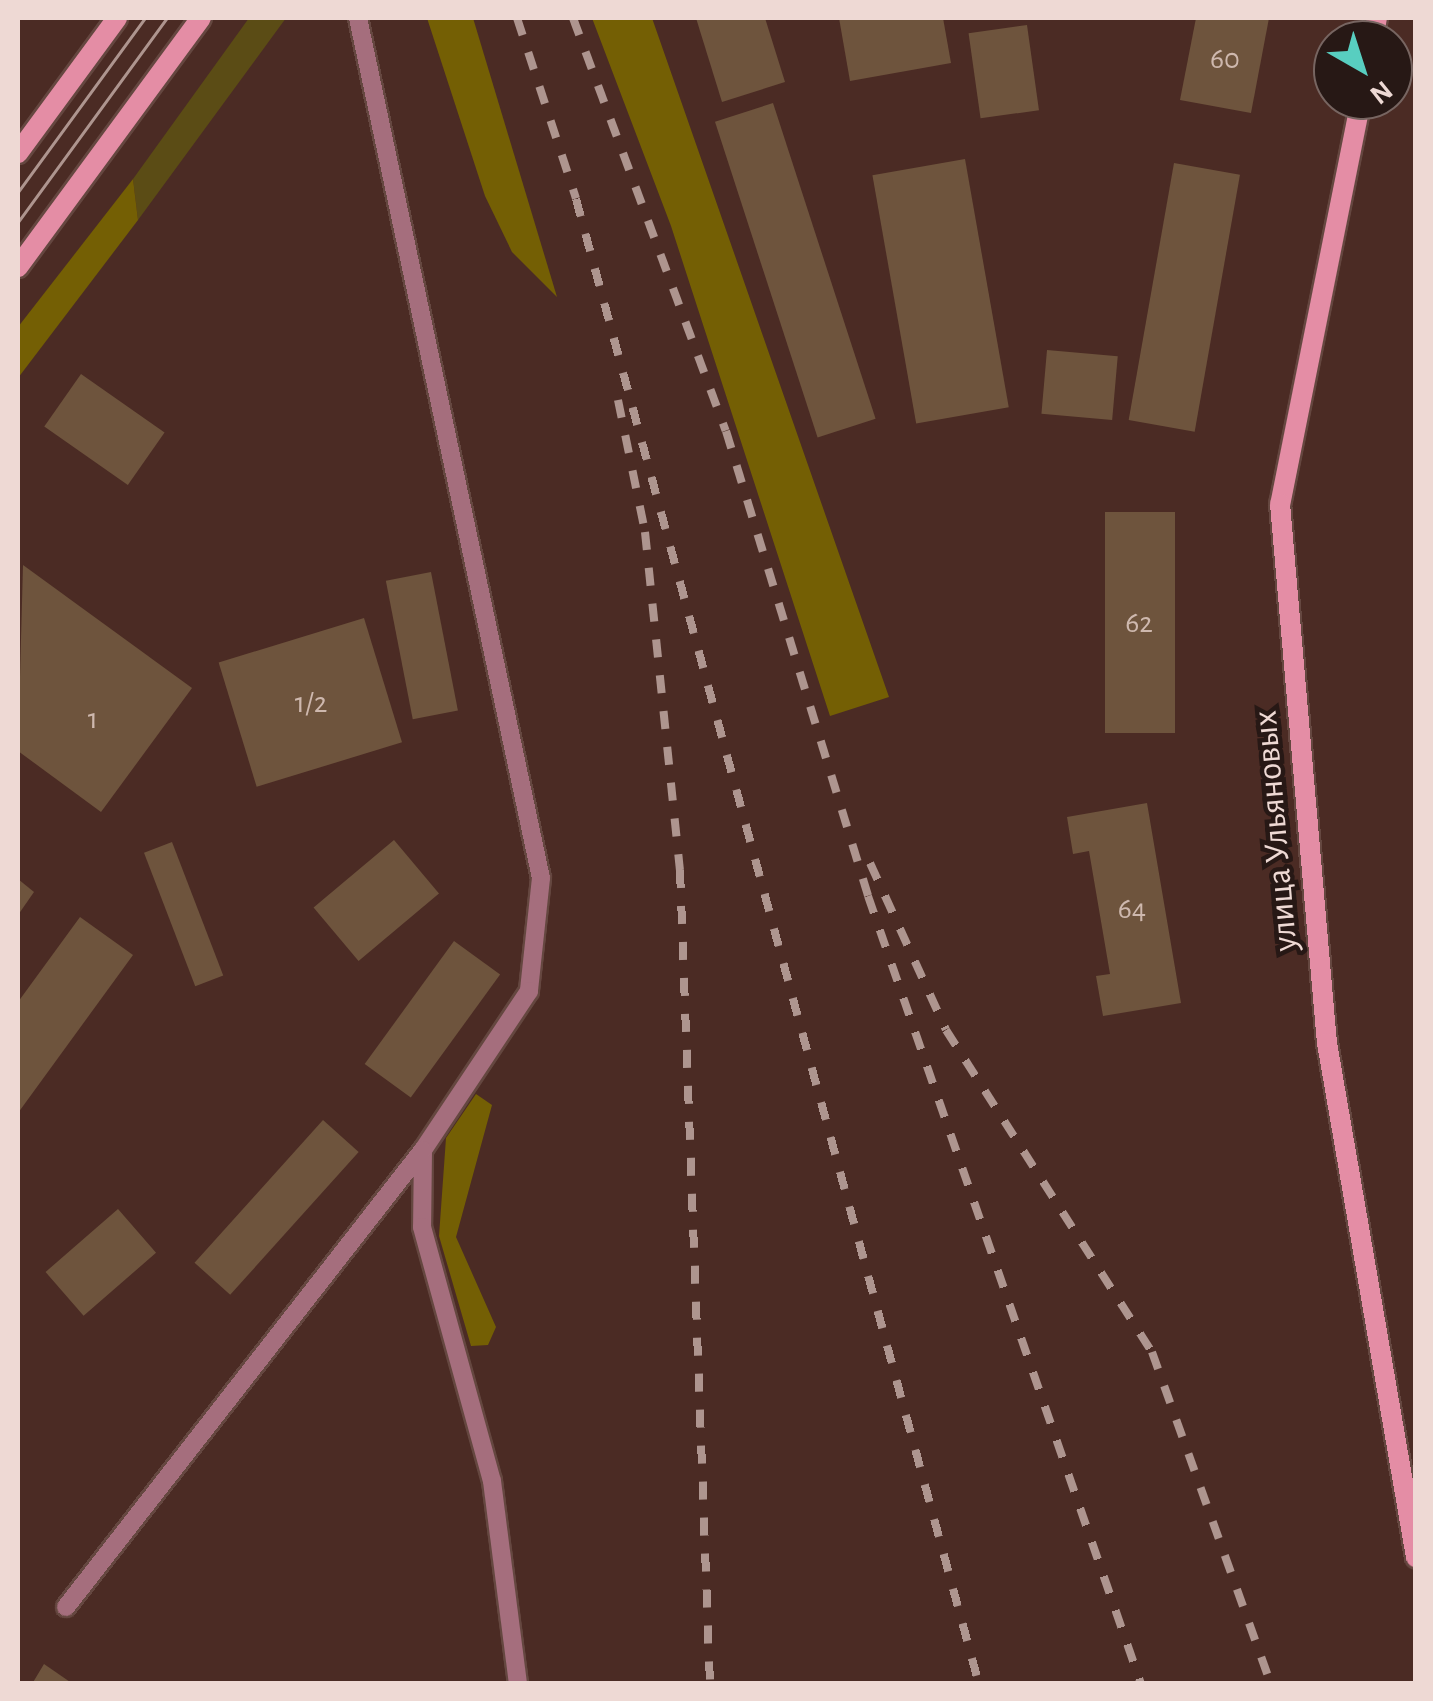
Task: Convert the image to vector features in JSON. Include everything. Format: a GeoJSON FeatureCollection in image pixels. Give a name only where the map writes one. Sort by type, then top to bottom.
{"type":"FeatureCollection","features":[{"type":"Feature","properties":{"kind":"street"},"geometry":{"type":"LineString","coordinates":[[18,153],[116,18]]}},
{"type":"Feature","properties":{"kind":"street"},"geometry":{"type":"LineString","coordinates":[[18,267],[201,18]]}},
{"type":"Feature","properties":{"kind":"street","name":"улица Ульяновых"},"geometry":{"type":"LineString","coordinates":[[1357,120],[1280,504],[1327,1043],[1416,1557]]}},
{"type":"Feature","properties":{"kind":"lane"},"geometry":{"type":"LineString","coordinates":[[66,1607],[423,1150],[529,990],[541,878],[358,18]]}},
{"type":"Feature","properties":{"kind":"lane"},"geometry":{"type":"LineString","coordinates":[[423,1150],[422,1227],[492,1481],[518,1684]]}},
{"type":"Feature","properties":{"kind":"shaded area"},"geometry":{"type":"Polygon","coordinates":[[[249,18],[286,18],[138,220],[133,179],[249,18]]]}},
{"type":"Feature","properties":{"kind":"shaded area"},"geometry":{"type":"Polygon","coordinates":[[[427,18],[473,18],[557,297],[512,252],[485,196],[427,18]]]}},
{"type":"Feature","properties":{"kind":"shaded area"},"geometry":{"type":"Polygon","coordinates":[[[592,18],[652,18],[889,697],[830,716],[671,226],[592,18]]]}},
{"type":"Feature","properties":{"kind":"shaded area"},"geometry":{"type":"Polygon","coordinates":[[[133,179],[138,220],[18,378],[18,327],[133,179]]]}},
{"type":"Feature","properties":{"kind":"shaded area"},"geometry":{"type":"Polygon","coordinates":[[[476,1094],[492,1105],[456,1237],[496,1327],[488,1345],[471,1346],[439,1236],[446,1138],[476,1094]]]}},
{"type":"Feature","properties":{"kind":"building"},"geometry":{"type":"Polygon","coordinates":[[[696,18],[765,18],[785,82],[722,102],[696,18]]]}},
{"type":"Feature","properties":{"kind":"building"},"geometry":{"type":"Polygon","coordinates":[[[839,18],[943,18],[951,63],[850,81],[839,18]]]}},
{"type":"Feature","properties":{"kind":"building"},"geometry":{"type":"Polygon","coordinates":[[[1196,18],[1269,18],[1251,113],[1180,100],[1196,18]]]}},
{"type":"Feature","properties":{"kind":"building"},"geometry":{"type":"Polygon","coordinates":[[[1027,25],[1039,110],[981,118],[969,33],[1027,25]]]}},
{"type":"Feature","properties":{"kind":"building"},"geometry":{"type":"Polygon","coordinates":[[[773,103],[876,419],[818,438],[715,122],[773,103]]]}},
{"type":"Feature","properties":{"kind":"building"},"geometry":{"type":"Polygon","coordinates":[[[965,159],[1009,407],[916,423],[872,175],[965,159]]]}},
{"type":"Feature","properties":{"kind":"building"},"geometry":{"type":"Polygon","coordinates":[[[1174,163],[1240,175],[1195,432],[1129,420],[1174,163]]]}},
{"type":"Feature","properties":{"kind":"building"},"geometry":{"type":"Polygon","coordinates":[[[1047,350],[1118,356],[1112,420],[1041,414],[1047,350]]]}},
{"type":"Feature","properties":{"kind":"building"},"geometry":{"type":"Polygon","coordinates":[[[81,374],[165,433],[128,485],[44,426],[81,374]]]}},
{"type":"Feature","properties":{"kind":"building"},"geometry":{"type":"Polygon","coordinates":[[[1105,512],[1175,512],[1175,733],[1105,733],[1105,512]]]}},
{"type":"Feature","properties":{"kind":"building"},"geometry":{"type":"Polygon","coordinates":[[[23,565],[192,688],[101,812],[18,751],[23,565]]]}},
{"type":"Feature","properties":{"kind":"building"},"geometry":{"type":"Polygon","coordinates":[[[431,572],[458,710],[413,719],[386,581],[431,572]]]}},
{"type":"Feature","properties":{"kind":"building"},"geometry":{"type":"Polygon","coordinates":[[[364,618],[402,742],[257,787],[219,662],[364,618]]]}},
{"type":"Feature","properties":{"kind":"building"},"geometry":{"type":"Polygon","coordinates":[[[1147,803],[1181,1003],[1103,1016],[1096,976],[1110,974],[1089,851],[1073,854],[1067,817],[1147,803]]]}},
{"type":"Feature","properties":{"kind":"building"},"geometry":{"type":"Polygon","coordinates":[[[394,840],[439,894],[359,961],[314,907],[394,840]]]}},
{"type":"Feature","properties":{"kind":"building"},"geometry":{"type":"Polygon","coordinates":[[[172,842],[223,976],[195,986],[144,853],[172,842]]]}},
{"type":"Feature","properties":{"kind":"building"},"geometry":{"type":"Polygon","coordinates":[[[18,879],[34,892],[18,915],[18,879]]]}},
{"type":"Feature","properties":{"kind":"building"},"geometry":{"type":"Polygon","coordinates":[[[80,917],[133,955],[18,1113],[18,1002],[80,917]]]}},
{"type":"Feature","properties":{"kind":"building"},"geometry":{"type":"Polygon","coordinates":[[[454,941],[500,975],[411,1097],[365,1064],[454,941]]]}},
{"type":"Feature","properties":{"kind":"building"},"geometry":{"type":"Polygon","coordinates":[[[323,1120],[359,1152],[230,1295],[195,1263],[323,1120]]]}},
{"type":"Feature","properties":{"kind":"building"},"geometry":{"type":"Polygon","coordinates":[[[118,1209],[156,1253],[84,1316],[46,1272],[118,1209]]]}},
{"type":"Feature","properties":{"kind":"building"},"geometry":{"type":"Polygon","coordinates":[[[44,1664],[73,1684],[32,1684],[44,1664]]]}},
{"type":"Feature","properties":{"kind":"tram line"},"geometry":{"type":"LineString","coordinates":[[18,192],[145,18]]}},
{"type":"Feature","properties":{"kind":"tram line"},"geometry":{"type":"LineString","coordinates":[[18,222],[167,18]]}},
{"type":"Feature","properties":{"kind":"railway"},"geometry":{"type":"LineString","coordinates":[[517,18],[576,199],[979,1684]]}},
{"type":"Feature","properties":{"kind":"railway"},"geometry":{"type":"LineString","coordinates":[[573,18],[726,431],[868,896],[1141,1684]]}},
{"type":"Feature","properties":{"kind":"railway"},"geometry":{"type":"LineString","coordinates":[[618,400],[645,532],[680,870],[710,1684]]}},
{"type":"Feature","properties":{"kind":"railway"},"geometry":{"type":"LineString","coordinates":[[870,863],[946,1030],[1152,1352],[1271,1684]]}}]}
